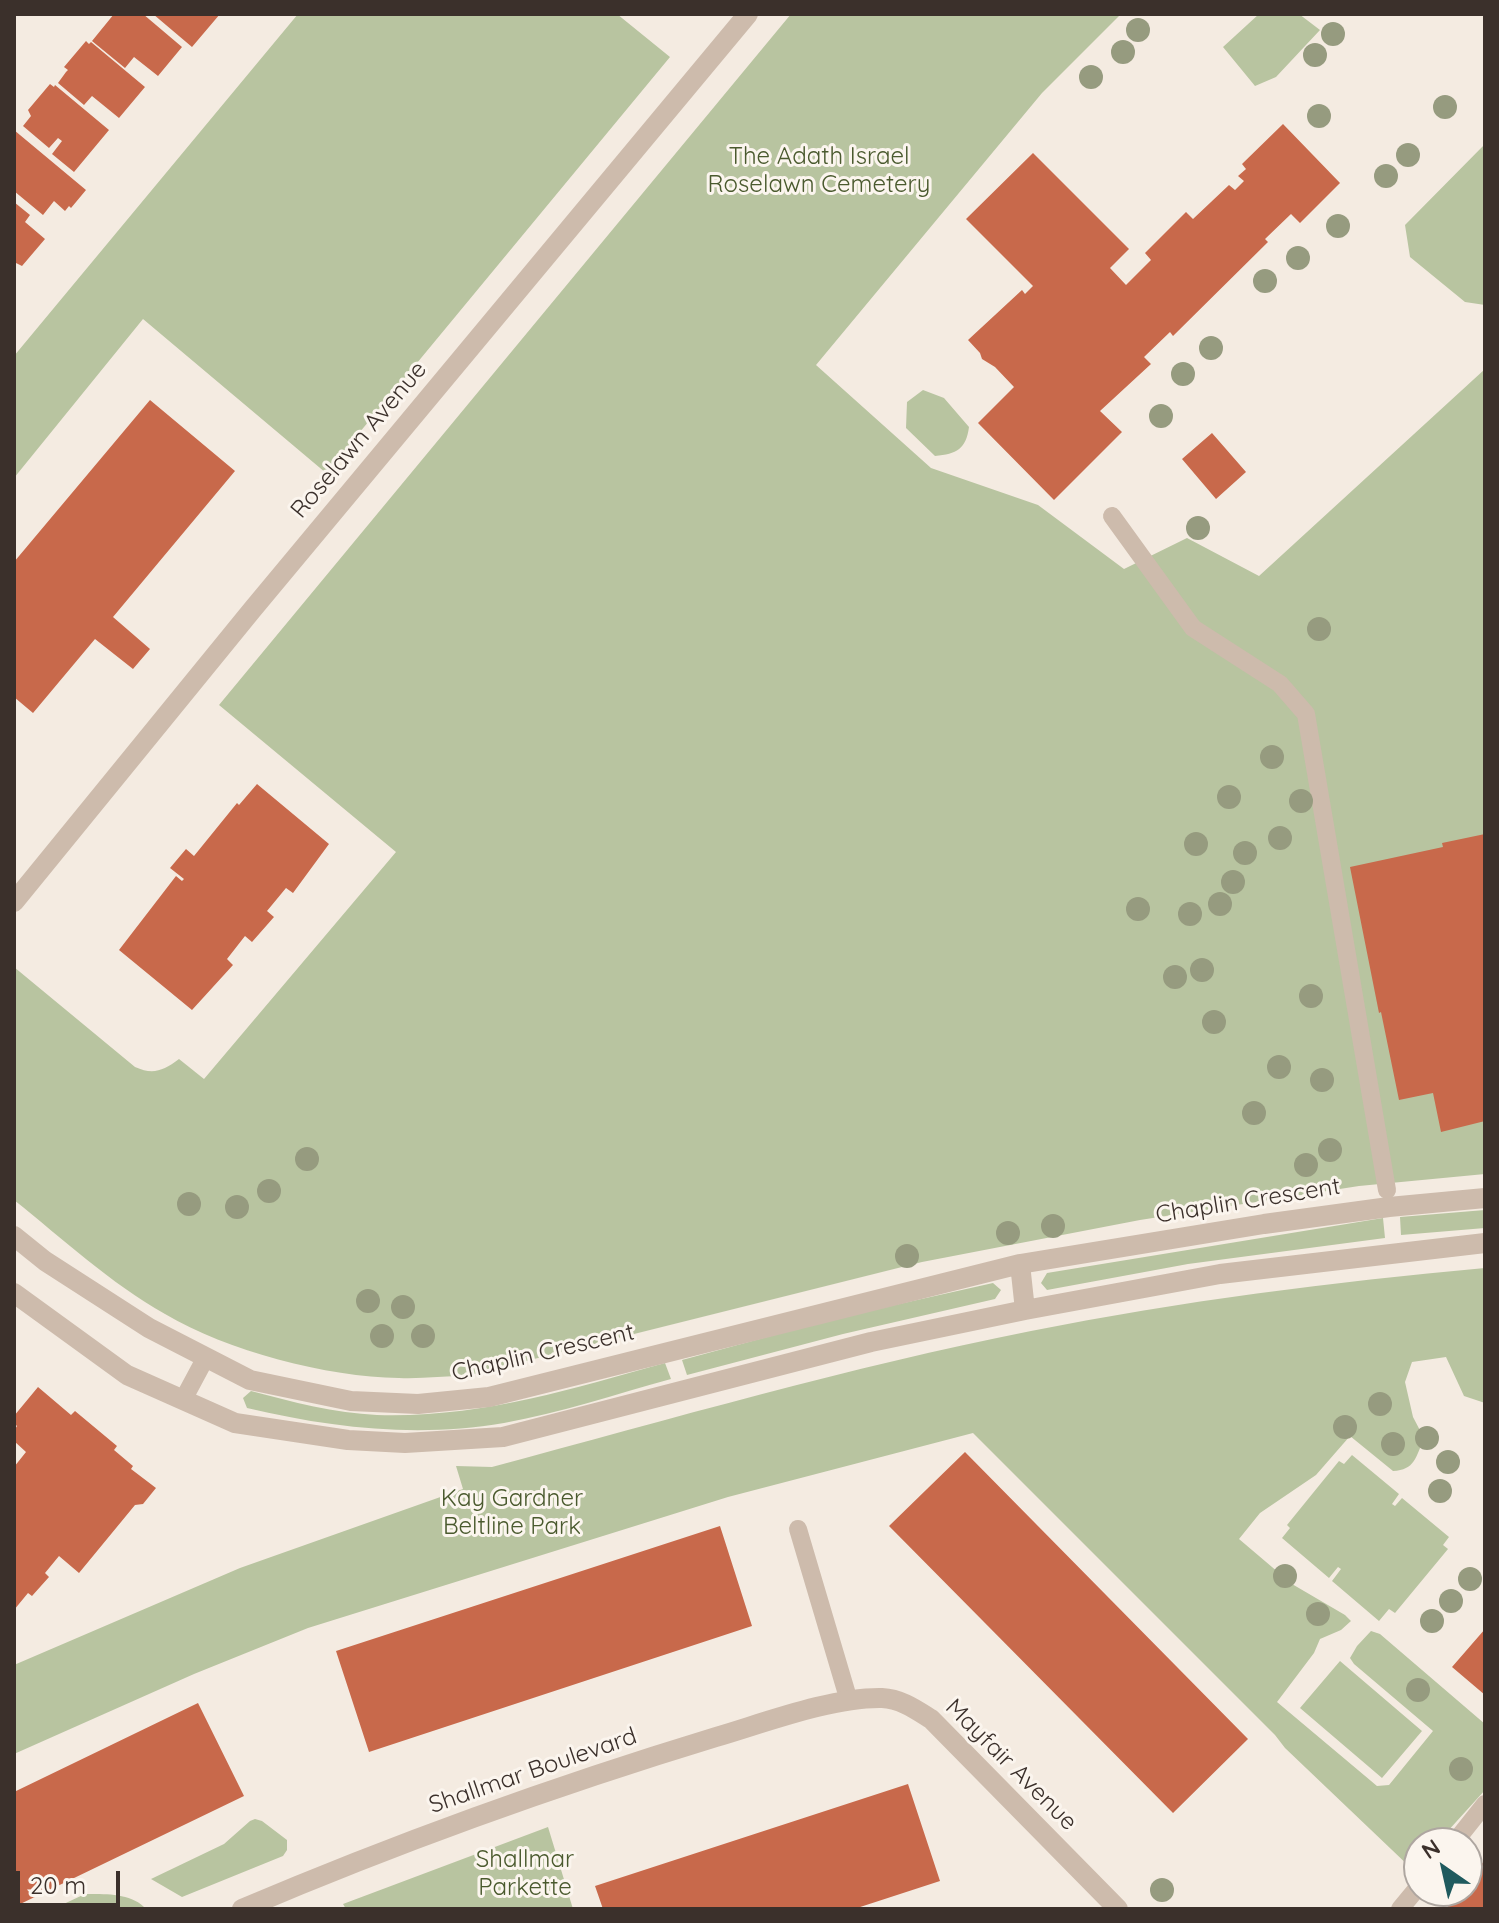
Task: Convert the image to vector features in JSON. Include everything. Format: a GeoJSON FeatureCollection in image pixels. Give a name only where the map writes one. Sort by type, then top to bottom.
{"type":"FeatureCollection","features":[{"type":"Feature","properties":{"kind":"street","name":"Roselawn Avenue"},"geometry":{"type":"LineString","coordinates":[[14,902],[252,610],[748,14]]}},
{"type":"Feature","properties":{"kind":"street","name":"Chaplin Crescent"},"geometry":{"type":"LineString","coordinates":[[14,1236],[45,1261],[136,1320],[250,1380],[351,1401],[418,1404],[489,1397],[1020,1264],[1264,1224],[1485,1198]]}},
{"type":"Feature","properties":{"kind":"street"},"geometry":{"type":"LineString","coordinates":[[14,1293],[127,1375],[235,1423],[348,1440],[405,1443],[503,1437],[871,1342],[1025,1310],[1220,1274],[1485,1243]]}},
{"type":"Feature","properties":{"kind":"street"},"geometry":{"type":"LineString","coordinates":[[1020,1264],[1025,1310]]}},
{"type":"Feature","properties":{"kind":"street","name":"Mayfair Avenue"},"geometry":{"type":"LineString","coordinates":[[849,1701],[883,1698],[906,1703],[931,1719],[1118,1909]]}},
{"type":"Feature","properties":{"kind":"street","name":"Shallmar Boulevard"},"geometry":{"type":"LineString","coordinates":[[242,1909],[535,1794],[787,1716],[849,1701]]}},
{"type":"Feature","properties":{"kind":"lane"},"geometry":{"type":"LineString","coordinates":[[1112,516],[1193,628],[1280,684],[1306,714],[1387,1190]]}},
{"type":"Feature","properties":{"kind":"lane"},"geometry":{"type":"LineString","coordinates":[[183,1400],[206,1357]]}},
{"type":"Feature","properties":{"kind":"lane"},"geometry":{"type":"LineString","coordinates":[[798,1529],[849,1701]]}},
{"type":"Feature","properties":{"kind":"lane"},"geometry":{"type":"LineString","coordinates":[[1467,1827],[1485,1804]]}},
{"type":"Feature","properties":{"kind":"green space"},"geometry":{"type":"Polygon","coordinates":[[[298,14],[617,14],[670,57],[326,473],[143,319],[14,478],[14,356],[298,14]]]}},
{"type":"Feature","properties":{"kind":"green space","name":"The Adath Israel Roselawn Cemetery"},"geometry":{"type":"Polygon","coordinates":[[[791,14],[1121,14],[1042,93],[816,365],[931,468],[1038,505],[1124,569],[1187,538],[1259,576],[1485,369],[1485,1174],[1359,1186],[1140,1220],[922,1262],[466,1376],[399,1378],[341,1373],[278,1360],[190,1327],[125,1289],[14,1200],[14,967],[135,1067],[147,1071],[158,1070],[179,1059],[204,1079],[396,852],[219,705],[791,14]]]}},
{"type":"Feature","properties":{"kind":"green space"},"geometry":{"type":"Polygon","coordinates":[[[1259,14],[1299,14],[1320,30],[1276,77],[1255,86],[1223,47],[1259,14]]]}},
{"type":"Feature","properties":{"kind":"green space"},"geometry":{"type":"Polygon","coordinates":[[[1485,144],[1485,305],[1465,302],[1410,257],[1405,225],[1485,144]]]}},
{"type":"Feature","properties":{"kind":"green space"},"geometry":{"type":"Polygon","coordinates":[[[923,390],[944,398],[969,427],[966,441],[955,452],[935,456],[906,428],[907,402],[923,390]]]}},
{"type":"Feature","properties":{"kind":"green space"},"geometry":{"type":"Polygon","coordinates":[[[1485,1210],[1485,1228],[1401,1235],[1400,1217],[1485,1210]]]}},
{"type":"Feature","properties":{"kind":"green space"},"geometry":{"type":"Polygon","coordinates":[[[1383,1218],[1385,1238],[1188,1264],[1047,1290],[1041,1283],[1047,1273],[1383,1218]]]}},
{"type":"Feature","properties":{"kind":"green space","name":"Kay Gardner Beltline Park"},"geometry":{"type":"Polygon","coordinates":[[[1485,1268],[1485,1403],[1464,1396],[1446,1357],[1412,1362],[1405,1382],[1413,1417],[1424,1438],[1410,1465],[1393,1471],[1350,1436],[1316,1475],[1260,1513],[1239,1539],[1292,1584],[1351,1621],[1341,1630],[1320,1639],[1314,1653],[1277,1702],[1377,1786],[1389,1785],[1433,1731],[1350,1658],[1371,1631],[1380,1634],[1485,1724],[1485,1790],[1451,1827],[1403,1827],[1403,1860],[1285,1748],[973,1433],[728,1497],[308,1628],[194,1674],[14,1754],[14,1665],[240,1568],[463,1489],[456,1466],[492,1467],[828,1377],[1031,1331],[1144,1310],[1485,1268]]]}},
{"type":"Feature","properties":{"kind":"green space"},"geometry":{"type":"Polygon","coordinates":[[[993,1283],[1001,1290],[995,1299],[843,1334],[687,1375],[682,1360],[841,1317],[993,1283]]]}},
{"type":"Feature","properties":{"kind":"green space"},"geometry":{"type":"Polygon","coordinates":[[[665,1363],[671,1379],[546,1414],[504,1423],[439,1430],[375,1429],[311,1421],[247,1408],[243,1398],[251,1391],[361,1414],[415,1415],[523,1400],[665,1363]]]}},
{"type":"Feature","properties":{"kind":"green space"},"geometry":{"type":"Polygon","coordinates":[[[1352,1455],[1399,1494],[1392,1504],[1395,1506],[1402,1498],[1449,1537],[1443,1545],[1448,1549],[1395,1613],[1389,1609],[1379,1621],[1332,1581],[1341,1569],[1338,1567],[1329,1578],[1282,1538],[1290,1528],[1287,1525],[1339,1461],[1344,1464],[1352,1455]]]}},
{"type":"Feature","properties":{"kind":"green space"},"geometry":{"type":"Polygon","coordinates":[[[1340,1661],[1422,1731],[1382,1778],[1300,1708],[1340,1661]]]}},
{"type":"Feature","properties":{"kind":"green space"},"geometry":{"type":"Polygon","coordinates":[[[255,1819],[287,1840],[287,1850],[283,1856],[182,1897],[151,1879],[224,1844],[255,1819]]]}},
{"type":"Feature","properties":{"kind":"green space","name":"Shallmar Parkette"},"geometry":{"type":"Polygon","coordinates":[[[548,1827],[573,1909],[346,1909],[343,1904],[548,1827]]]}},
{"type":"Feature","properties":{"kind":"green space"},"geometry":{"type":"Polygon","coordinates":[[[85,1894],[126,1897],[146,1909],[53,1909],[85,1894]]]}},
{"type":"Feature","properties":{"kind":"building"},"geometry":{"type":"Polygon","coordinates":[[[114,14],[143,14],[182,47],[158,76],[134,57],[125,68],[92,41],[114,14]]]}},
{"type":"Feature","properties":{"kind":"building"},"geometry":{"type":"Polygon","coordinates":[[[153,14],[220,14],[192,47],[153,14]]]}},
{"type":"Feature","properties":{"kind":"building"},"geometry":{"type":"Polygon","coordinates":[[[86,41],[145,87],[119,118],[92,96],[84,105],[58,83],[68,70],[64,67],[86,41]]]}},
{"type":"Feature","properties":{"kind":"building"},"geometry":{"type":"Polygon","coordinates":[[[50,84],[109,130],[74,172],[52,154],[62,141],[58,138],[49,148],[23,126],[31,116],[28,110],[50,84]]]}},
{"type":"Feature","properties":{"kind":"building"},"geometry":{"type":"Polygon","coordinates":[[[1283,124],[1340,183],[1300,223],[1291,214],[1265,239],[1268,242],[1173,336],[1170,332],[1144,357],[1151,364],[1100,411],[1122,432],[1054,500],[978,423],[1014,387],[995,367],[982,359],[968,340],[1022,290],[1025,294],[1033,286],[966,219],[1033,153],[1129,249],[1110,268],[1126,285],[1151,260],[1145,253],[1186,212],[1193,219],[1229,185],[1235,190],[1244,181],[1238,176],[1246,169],[1242,164],[1283,124]]]}},
{"type":"Feature","properties":{"kind":"building"},"geometry":{"type":"Polygon","coordinates":[[[14,130],[86,190],[71,208],[69,206],[65,211],[54,201],[43,215],[14,191],[14,130]]]}},
{"type":"Feature","properties":{"kind":"building"},"geometry":{"type":"Polygon","coordinates":[[[14,202],[30,215],[25,222],[45,239],[22,266],[14,262],[14,202]]]}},
{"type":"Feature","properties":{"kind":"building"},"geometry":{"type":"Polygon","coordinates":[[[150,400],[235,471],[113,617],[150,649],[133,669],[95,639],[33,713],[14,697],[14,562],[150,400]]]}},
{"type":"Feature","properties":{"kind":"building"},"geometry":{"type":"Polygon","coordinates":[[[1212,433],[1246,472],[1216,499],[1182,459],[1212,433]]]}},
{"type":"Feature","properties":{"kind":"building"},"geometry":{"type":"Polygon","coordinates":[[[257,784],[329,844],[293,893],[286,888],[267,911],[274,917],[252,942],[245,936],[227,959],[233,965],[192,1010],[119,950],[176,876],[182,881],[184,879],[170,868],[186,849],[194,856],[237,803],[239,805],[257,784]]]}},
{"type":"Feature","properties":{"kind":"building"},"geometry":{"type":"Polygon","coordinates":[[[1485,834],[1485,1121],[1441,1132],[1433,1093],[1399,1100],[1350,867],[1443,847],[1442,843],[1485,834]]]}},
{"type":"Feature","properties":{"kind":"building"},"geometry":{"type":"Polygon","coordinates":[[[38,1387],[71,1415],[75,1411],[117,1446],[114,1450],[133,1466],[131,1469],[156,1488],[143,1504],[135,1505],[79,1573],[59,1556],[45,1573],[49,1577],[32,1596],[28,1593],[14,1610],[14,1467],[26,1452],[14,1441],[17,1426],[14,1416],[38,1387]]]}},
{"type":"Feature","properties":{"kind":"building"},"geometry":{"type":"Polygon","coordinates":[[[965,1452],[1248,1739],[1173,1813],[889,1526],[965,1452]]]}},
{"type":"Feature","properties":{"kind":"building"},"geometry":{"type":"Polygon","coordinates":[[[720,1526],[752,1626],[369,1752],[336,1651],[720,1526]]]}},
{"type":"Feature","properties":{"kind":"building"},"geometry":{"type":"Polygon","coordinates":[[[1485,1629],[1485,1695],[1452,1667],[1485,1629]]]}},
{"type":"Feature","properties":{"kind":"building"},"geometry":{"type":"Polygon","coordinates":[[[198,1703],[244,1796],[14,1907],[14,1792],[198,1703]]]}},
{"type":"Feature","properties":{"kind":"building"},"geometry":{"type":"Polygon","coordinates":[[[908,1784],[940,1881],[854,1909],[603,1909],[595,1886],[908,1784]]]}},
{"type":"Feature","properties":{"kind":"building"},"geometry":{"type":"Polygon","coordinates":[[[1485,1860],[1485,1909],[1446,1909],[1483,1907],[1485,1860]]]}}]}
